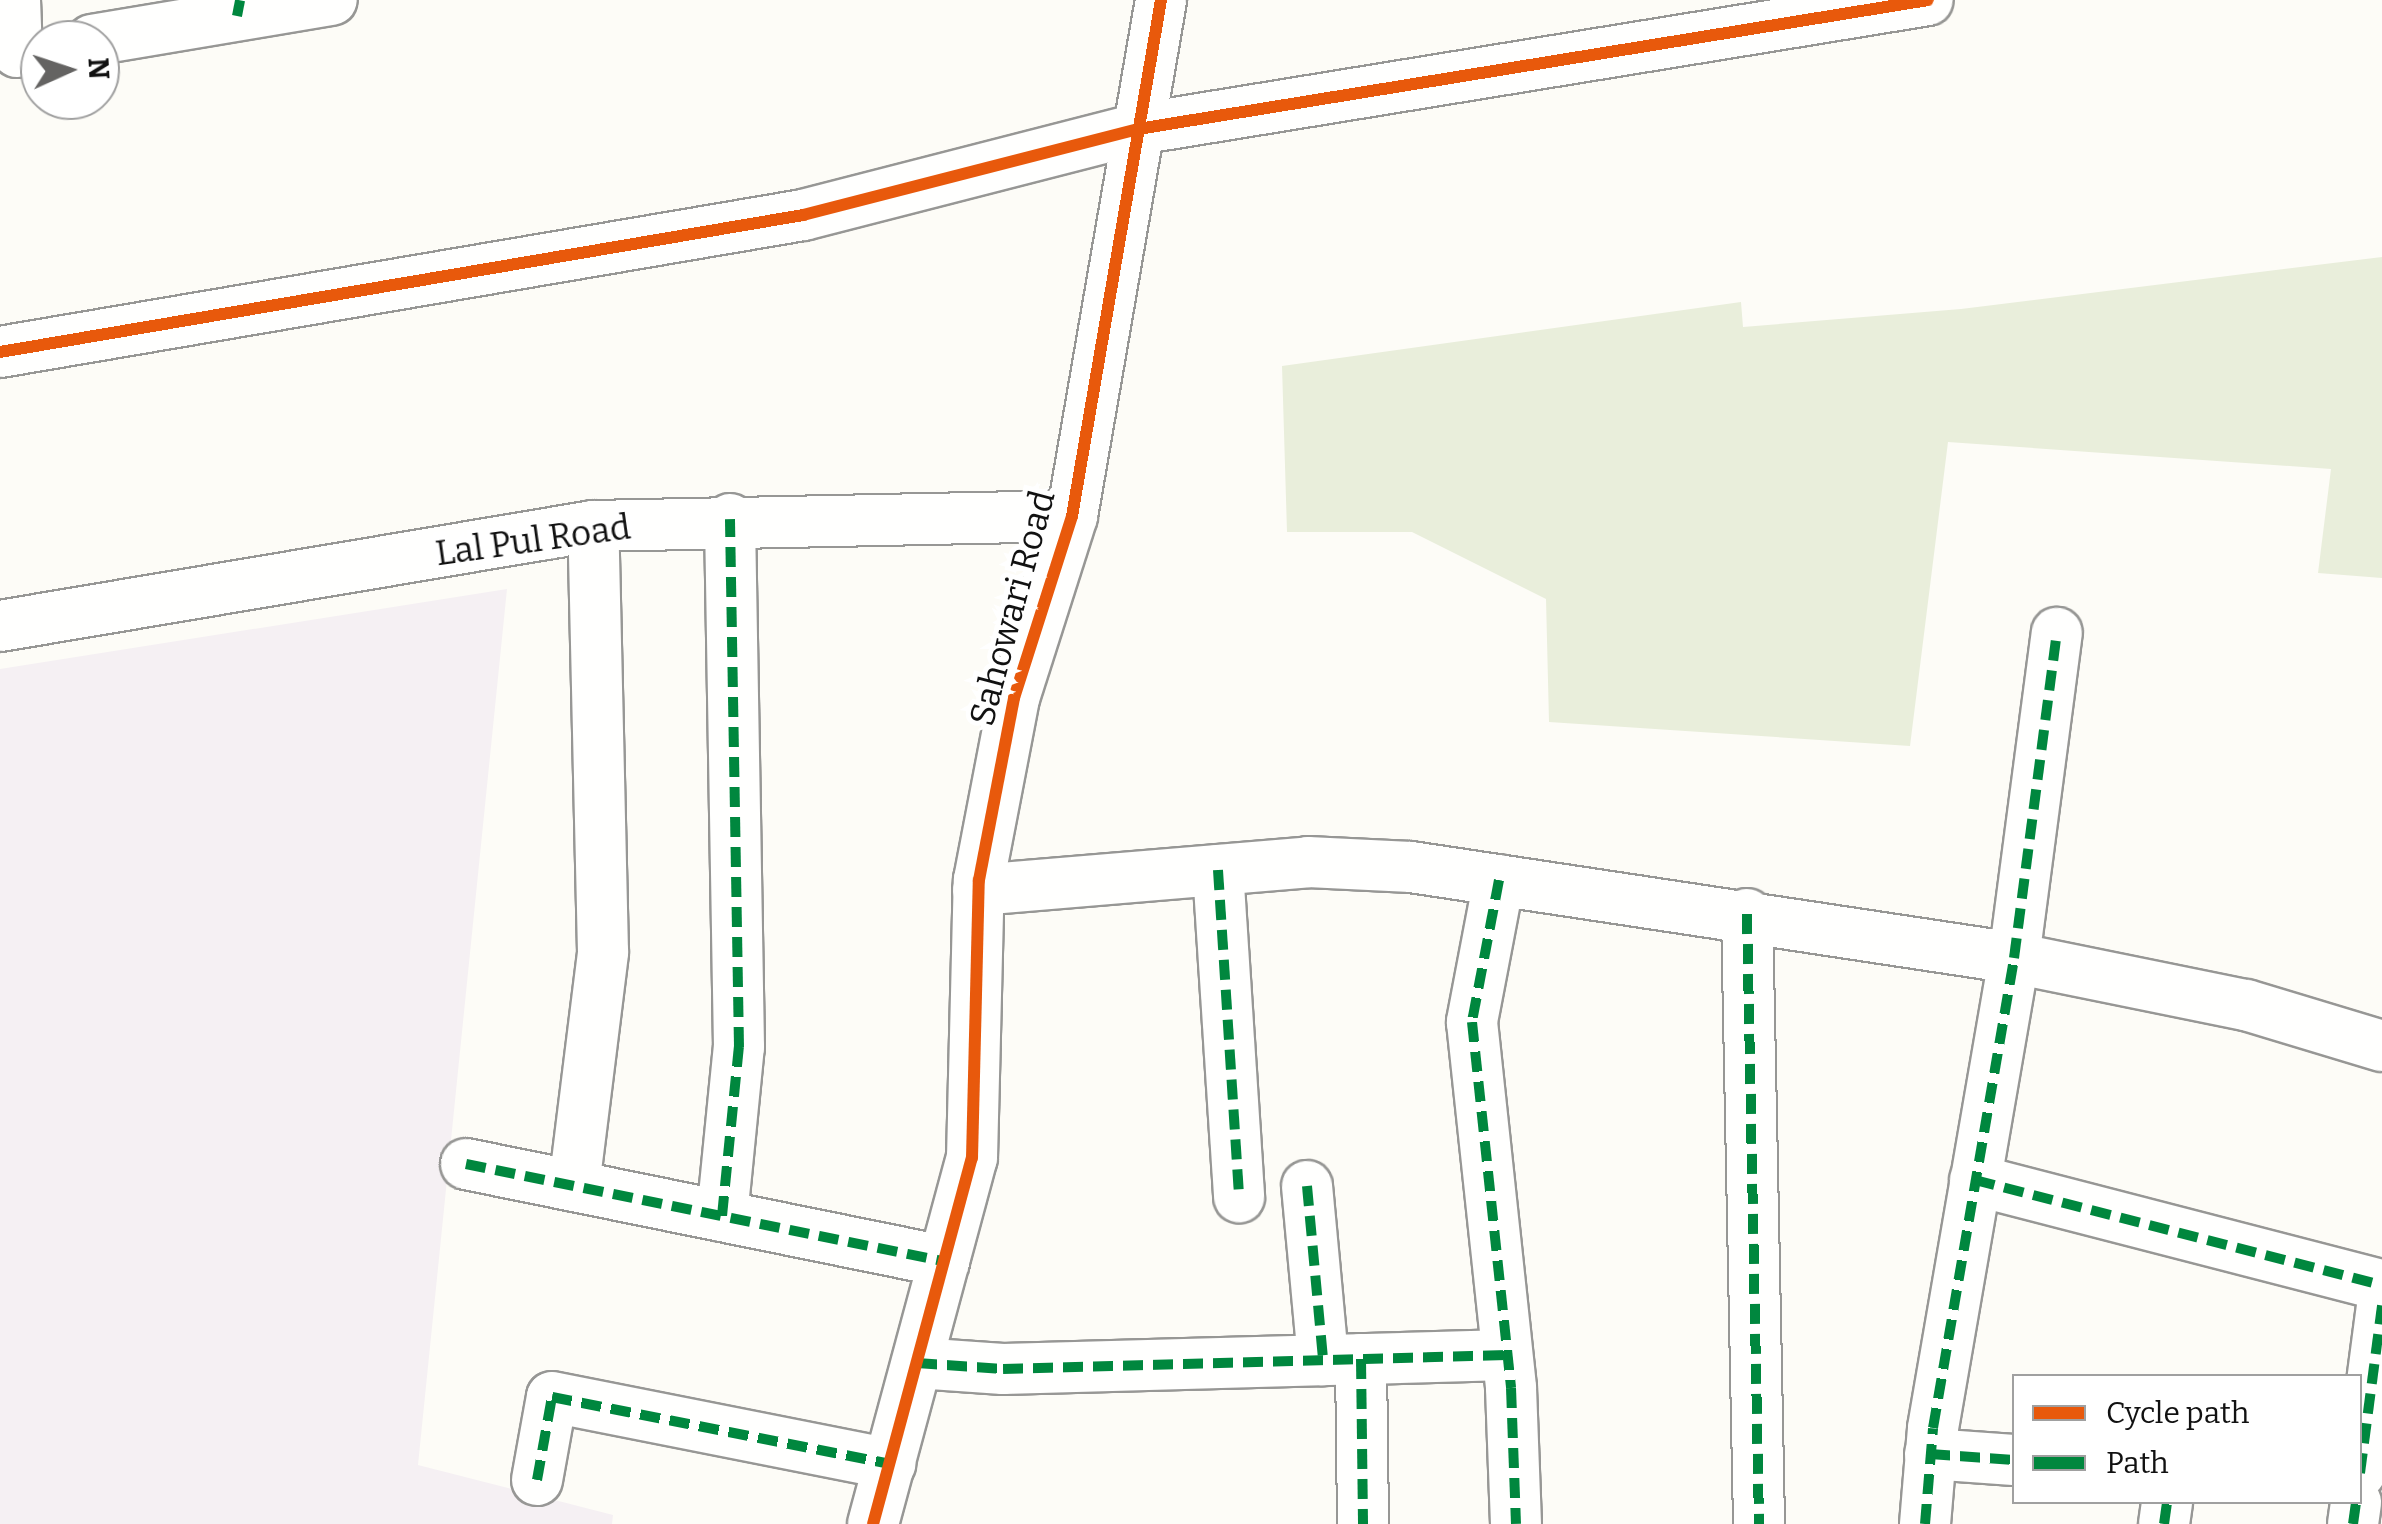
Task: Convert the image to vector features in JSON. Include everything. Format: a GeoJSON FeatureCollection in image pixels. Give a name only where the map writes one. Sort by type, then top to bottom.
{"type":"FeatureCollection","features":[{"type":"Feature","properties":{"kind":"street"},"geometry":{"type":"LineString","coordinates":[[15,0],[19,52]]}},
{"type":"Feature","properties":{"kind":"street"},"geometry":{"type":"LineString","coordinates":[[120,34],[239,8],[332,0]]}},
{"type":"Feature","properties":{"kind":"street","name":"Sahowari Road"},"geometry":{"type":"LineString","coordinates":[[873,1524],[972,1158],[978,890],[1014,698],[1072,516],[1161,0]]}},
{"type":"Feature","properties":{"kind":"street"},"geometry":{"type":"LineString","coordinates":[[0,352],[803,216],[1138,129],[1928,0]]}},
{"type":"Feature","properties":{"kind":"street","name":"Lal Pul Road"},"geometry":{"type":"LineString","coordinates":[[0,626],[593,526],[730,519],[1072,516]]}},
{"type":"Feature","properties":{"kind":"street"},"geometry":{"type":"LineString","coordinates":[[722,1216],[739,1047],[730,519]]}},
{"type":"Feature","properties":{"kind":"street"},"geometry":{"type":"LineString","coordinates":[[574,1186],[603,952],[593,526]]}},
{"type":"Feature","properties":{"kind":"street"},"geometry":{"type":"LineString","coordinates":[[1925,1524],[1930,1454],[2014,958],[2058,633]]}},
{"type":"Feature","properties":{"kind":"street"},"geometry":{"type":"LineString","coordinates":[[978,890],[1308,862],[1499,880],[1748,914],[2014,958],[2246,1005],[2382,1046]]}},
{"type":"Feature","properties":{"kind":"street"},"geometry":{"type":"LineString","coordinates":[[1218,870],[1239,1198]]}},
{"type":"Feature","properties":{"kind":"street"},"geometry":{"type":"LineString","coordinates":[[1499,880],[1472,1022],[1508,1354],[1516,1524]]}},
{"type":"Feature","properties":{"kind":"street"},"geometry":{"type":"LineString","coordinates":[[1748,914],[1758,1524]]}},
{"type":"Feature","properties":{"kind":"street"},"geometry":{"type":"LineString","coordinates":[[466,1164],[944,1260]]}},
{"type":"Feature","properties":{"kind":"street"},"geometry":{"type":"LineString","coordinates":[[1976,1180],[2382,1285]]}},
{"type":"Feature","properties":{"kind":"street"},"geometry":{"type":"LineString","coordinates":[[1307,1186],[1342,1359],[1363,1524]]}},
{"type":"Feature","properties":{"kind":"street"},"geometry":{"type":"LineString","coordinates":[[2362,1458],[2382,1305]]}},
{"type":"Feature","properties":{"kind":"street"},"geometry":{"type":"LineString","coordinates":[[917,1362],[1003,1369],[1508,1354]]}},
{"type":"Feature","properties":{"kind":"street"},"geometry":{"type":"LineString","coordinates":[[537,1480],[552,1397],[890,1464]]}},
{"type":"Feature","properties":{"kind":"street"},"geometry":{"type":"LineString","coordinates":[[1930,1454],[2012,1460]]}},
{"type":"Feature","properties":{"kind":"shaded area"},"geometry":{"type":"Polygon","coordinates":[[[507,589],[418,1465],[613,1515],[612,1524],[0,1524],[0,669],[507,589]]]}},
{"type":"Feature","properties":{"kind":"green space"},"geometry":{"type":"Polygon","coordinates":[[[2382,257],[2382,578],[2318,573],[2331,469],[1948,442],[1910,746],[1549,722],[1546,599],[1412,532],[1287,532],[1282,366],[1741,302],[1743,327],[1961,309],[2382,257]]]}},
{"type":"Feature","properties":{"kind":"marked path"},"geometry":{"type":"LineString","coordinates":[[237,16],[240,0]]}},
{"type":"Feature","properties":{"kind":"marked path"},"geometry":{"type":"LineString","coordinates":[[722,1216],[739,1047],[730,519]]}},
{"type":"Feature","properties":{"kind":"marked path"},"geometry":{"type":"LineString","coordinates":[[1925,1524],[1933,1428],[2014,958],[2057,633]]}},
{"type":"Feature","properties":{"kind":"marked path"},"geometry":{"type":"LineString","coordinates":[[1218,870],[1239,1197]]}},
{"type":"Feature","properties":{"kind":"marked path"},"geometry":{"type":"LineString","coordinates":[[1499,880],[1472,1022],[1511,1388],[1516,1524]]}},
{"type":"Feature","properties":{"kind":"marked path"},"geometry":{"type":"LineString","coordinates":[[1747,914],[1759,1524]]}},
{"type":"Feature","properties":{"kind":"marked path"},"geometry":{"type":"LineString","coordinates":[[466,1164],[944,1261]]}},
{"type":"Feature","properties":{"kind":"marked path"},"geometry":{"type":"LineString","coordinates":[[1975,1180],[2382,1285]]}},
{"type":"Feature","properties":{"kind":"marked path"},"geometry":{"type":"LineString","coordinates":[[1307,1186],[1323,1360]]}},
{"type":"Feature","properties":{"kind":"marked path"},"geometry":{"type":"LineString","coordinates":[[2362,1458],[2382,1305]]}},
{"type":"Feature","properties":{"kind":"marked path"},"geometry":{"type":"LineString","coordinates":[[917,1363],[1003,1369],[1507,1355]]}},
{"type":"Feature","properties":{"kind":"marked path"},"geometry":{"type":"LineString","coordinates":[[1361,1359],[1363,1524]]}},
{"type":"Feature","properties":{"kind":"marked path"},"geometry":{"type":"LineString","coordinates":[[537,1480],[552,1397],[890,1464]]}},
{"type":"Feature","properties":{"kind":"marked path"},"geometry":{"type":"LineString","coordinates":[[1930,1454],[2012,1460]]}},
{"type":"Feature","properties":{"kind":"marked path"},"geometry":{"type":"LineString","coordinates":[[2164,1524],[2167,1504]]}},
{"type":"Feature","properties":{"kind":"marked path"},"geometry":{"type":"LineString","coordinates":[[2353,1524],[2356,1504]]}},
{"type":"Feature","properties":{"kind":"cycle path"},"geometry":{"type":"LineString","coordinates":[[873,1524],[972,1158],[979,880],[1014,698],[1072,516],[1161,0]]}},
{"type":"Feature","properties":{"kind":"cycle path"},"geometry":{"type":"LineString","coordinates":[[0,352],[803,215],[1138,129],[1928,0]]}}]}
